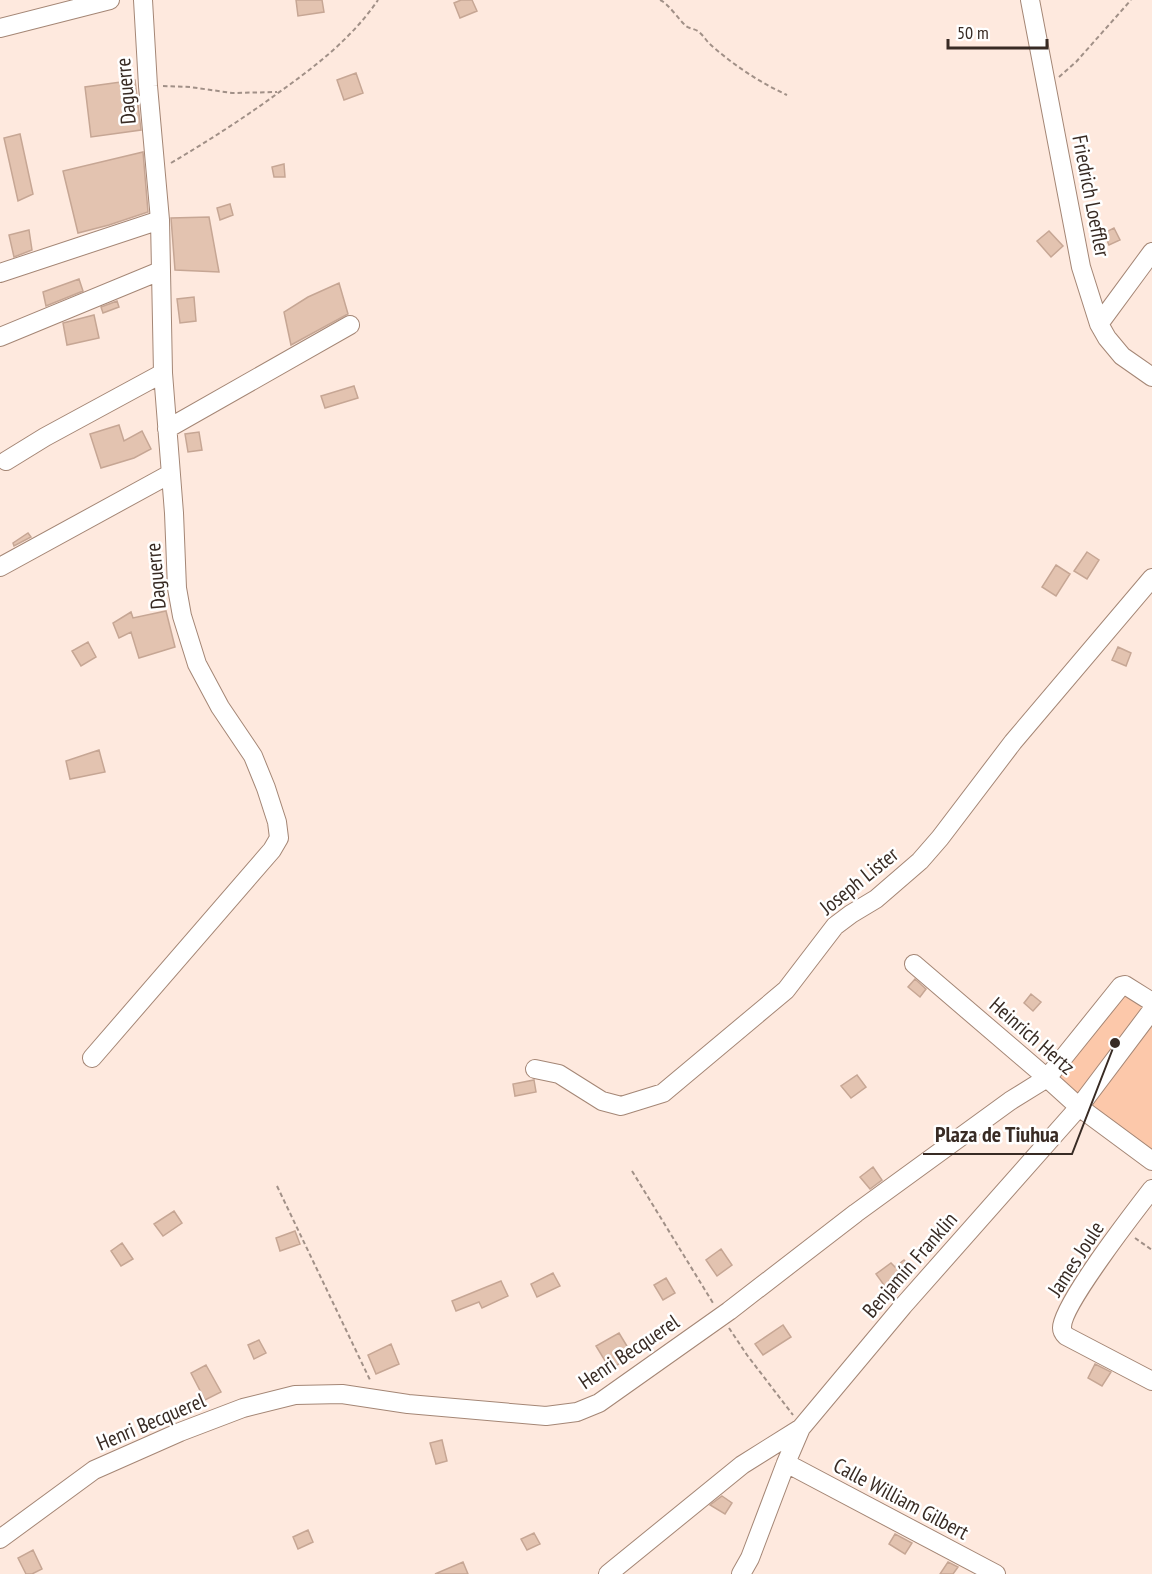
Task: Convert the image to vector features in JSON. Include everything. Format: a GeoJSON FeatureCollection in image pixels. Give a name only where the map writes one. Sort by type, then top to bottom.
{"type":"FeatureCollection","features":[{"type":"Feature","properties":{"kind":"street"},"geometry":{"type":"LineString","coordinates":[[0,28],[110,0]]}},
{"type":"Feature","properties":{"kind":"street","name":"Daguerre"},"geometry":{"type":"LineString","coordinates":[[92,1058],[216,916],[272,850],[279,838],[278,822],[253,756],[220,707],[197,664],[182,616],[177,588],[174,513],[163,373],[160,220],[143,0]]}},
{"type":"Feature","properties":{"kind":"street","name":"Friedrich Loeffler"},"geometry":{"type":"LineString","coordinates":[[1030,0],[1081,267],[1099,324],[1122,356],[1152,377]]}},
{"type":"Feature","properties":{"kind":"street"},"geometry":{"type":"LineString","coordinates":[[0,273],[160,220]]}},
{"type":"Feature","properties":{"kind":"street"},"geometry":{"type":"LineString","coordinates":[[1099,324],[1152,252]]}},
{"type":"Feature","properties":{"kind":"street"},"geometry":{"type":"LineString","coordinates":[[0,337],[160,271]]}},
{"type":"Feature","properties":{"kind":"street"},"geometry":{"type":"LineString","coordinates":[[167,429],[350,325]]}},
{"type":"Feature","properties":{"kind":"street"},"geometry":{"type":"LineString","coordinates":[[6,461],[45,437],[163,373]]}},
{"type":"Feature","properties":{"kind":"street"},"geometry":{"type":"LineString","coordinates":[[0,567],[170,474]]}},
{"type":"Feature","properties":{"kind":"street","name":"Joseph Lister"},"geometry":{"type":"LineString","coordinates":[[535,1069],[559,1074],[602,1101],[621,1106],[663,1093],[786,990],[836,926],[876,898],[920,861],[1013,742],[1152,578]]}},
{"type":"Feature","properties":{"kind":"street","name":"Heinrich Hertz"},"geometry":{"type":"LineString","coordinates":[[914,964],[1079,1107],[1152,1161]]}},
{"type":"Feature","properties":{"kind":"street","name":"Henri Becquerel"},"geometry":{"type":"LineString","coordinates":[[0,1539],[94,1470],[180,1432],[243,1408],[295,1395],[342,1394],[456,1409],[546,1416],[577,1412],[599,1404],[729,1311],[856,1213],[1010,1101],[1047,1078],[1121,986],[1125,985],[1152,1002]]}},
{"type":"Feature","properties":{"kind":"street","name":"Benjamín Franklin"},"geometry":{"type":"LineString","coordinates":[[741,1574],[750,1558],[801,1428],[903,1306],[1079,1107],[1152,1010]]}},
{"type":"Feature","properties":{"kind":"street","name":"James Joule"},"geometry":{"type":"LineString","coordinates":[[1152,1189],[1085,1280],[1064,1320],[1062,1330],[1066,1336],[1152,1381]]}},
{"type":"Feature","properties":{"kind":"street"},"geometry":{"type":"LineString","coordinates":[[608,1574],[741,1465],[801,1428]]}},
{"type":"Feature","properties":{"kind":"street","name":"Calle William Gilbert"},"geometry":{"type":"LineString","coordinates":[[786,1463],[996,1574]]}},
{"type":"Feature","properties":{"kind":"path"},"geometry":{"type":"LineString","coordinates":[[156,173],[232,125],[314,68],[363,22],[378,0]]}},
{"type":"Feature","properties":{"kind":"path"},"geometry":{"type":"LineString","coordinates":[[660,0],[679,16],[686,26],[698,31],[709,44],[749,75],[787,95]]}},
{"type":"Feature","properties":{"kind":"path"},"geometry":{"type":"LineString","coordinates":[[1048,86],[1076,62],[1131,0]]}},
{"type":"Feature","properties":{"kind":"path"},"geometry":{"type":"LineString","coordinates":[[148,86],[190,87],[232,93],[279,92]]}},
{"type":"Feature","properties":{"kind":"path"},"geometry":{"type":"LineString","coordinates":[[278,1186],[378,1399]]}},
{"type":"Feature","properties":{"kind":"path"},"geometry":{"type":"LineString","coordinates":[[1123,1228],[1152,1251]]}},
{"type":"Feature","properties":{"kind":"shaded area"},"geometry":{"type":"Polygon","coordinates":[[[1121,988],[1152,1009],[1152,1157],[1050,1078],[1121,988]]]}},
{"type":"Feature","properties":{"kind":"building"},"geometry":{"type":"Polygon","coordinates":[[[296,0],[322,0],[324,12],[298,16],[296,0]]]}},
{"type":"Feature","properties":{"kind":"building"},"geometry":{"type":"Polygon","coordinates":[[[461,0],[472,0],[477,11],[460,18],[454,3],[461,0]]]}},
{"type":"Feature","properties":{"kind":"building"},"geometry":{"type":"Polygon","coordinates":[[[356,73],[363,93],[344,100],[337,80],[356,73]]]}},
{"type":"Feature","properties":{"kind":"building"},"geometry":{"type":"Polygon","coordinates":[[[135,80],[141,130],[91,137],[85,87],[135,80]]]}},
{"type":"Feature","properties":{"kind":"building"},"geometry":{"type":"Polygon","coordinates":[[[20,134],[33,194],[18,201],[4,138],[20,134]]]}},
{"type":"Feature","properties":{"kind":"building"},"geometry":{"type":"Polygon","coordinates":[[[143,152],[148,212],[78,233],[63,171],[143,152]]]}},
{"type":"Feature","properties":{"kind":"building"},"geometry":{"type":"Polygon","coordinates":[[[284,164],[285,177],[274,177],[272,167],[284,164]]]}},
{"type":"Feature","properties":{"kind":"building"},"geometry":{"type":"Polygon","coordinates":[[[230,204],[233,215],[220,220],[217,208],[230,204]]]}},
{"type":"Feature","properties":{"kind":"building"},"geometry":{"type":"Polygon","coordinates":[[[209,217],[219,272],[175,270],[171,218],[209,217]]]}},
{"type":"Feature","properties":{"kind":"building"},"geometry":{"type":"Polygon","coordinates":[[[1114,228],[1120,240],[1109,245],[1104,233],[1114,228]]]}},
{"type":"Feature","properties":{"kind":"building"},"geometry":{"type":"Polygon","coordinates":[[[29,230],[32,250],[14,257],[9,235],[29,230]]]}},
{"type":"Feature","properties":{"kind":"building"},"geometry":{"type":"Polygon","coordinates":[[[1049,231],[1063,246],[1051,257],[1037,241],[1049,231]]]}},
{"type":"Feature","properties":{"kind":"building"},"geometry":{"type":"Polygon","coordinates":[[[79,279],[83,291],[46,306],[43,292],[79,279]]]}},
{"type":"Feature","properties":{"kind":"building"},"geometry":{"type":"Polygon","coordinates":[[[339,283],[348,314],[291,345],[284,312],[308,297],[339,283]]]}},
{"type":"Feature","properties":{"kind":"building"},"geometry":{"type":"Polygon","coordinates":[[[194,297],[196,321],[180,323],[177,299],[194,297]]]}},
{"type":"Feature","properties":{"kind":"building"},"geometry":{"type":"Polygon","coordinates":[[[117,301],[119,307],[103,313],[101,307],[117,301]]]}},
{"type":"Feature","properties":{"kind":"building"},"geometry":{"type":"Polygon","coordinates":[[[94,315],[99,338],[67,345],[63,323],[94,315]]]}},
{"type":"Feature","properties":{"kind":"building"},"geometry":{"type":"Polygon","coordinates":[[[354,386],[358,398],[325,408],[321,396],[354,386]]]}},
{"type":"Feature","properties":{"kind":"building"},"geometry":{"type":"Polygon","coordinates":[[[119,425],[124,441],[142,431],[151,449],[134,458],[101,468],[90,434],[119,425]]]}},
{"type":"Feature","properties":{"kind":"building"},"geometry":{"type":"Polygon","coordinates":[[[199,432],[202,450],[188,452],[185,434],[199,432]]]}},
{"type":"Feature","properties":{"kind":"building"},"geometry":{"type":"Polygon","coordinates":[[[28,533],[31,537],[14,546],[13,543],[28,533]]]}},
{"type":"Feature","properties":{"kind":"building"},"geometry":{"type":"Polygon","coordinates":[[[1087,552],[1099,560],[1087,579],[1074,571],[1087,552]]]}},
{"type":"Feature","properties":{"kind":"building"},"geometry":{"type":"Polygon","coordinates":[[[1056,565],[1070,574],[1056,596],[1042,587],[1056,565]]]}},
{"type":"Feature","properties":{"kind":"building"},"geometry":{"type":"Polygon","coordinates":[[[166,611],[175,647],[139,658],[131,632],[119,638],[113,623],[131,612],[133,618],[166,611]]]}},
{"type":"Feature","properties":{"kind":"building"},"geometry":{"type":"Polygon","coordinates":[[[88,642],[96,657],[81,666],[72,651],[88,642]]]}},
{"type":"Feature","properties":{"kind":"building"},"geometry":{"type":"Polygon","coordinates":[[[1118,647],[1131,653],[1126,666],[1112,660],[1118,647]]]}},
{"type":"Feature","properties":{"kind":"building"},"geometry":{"type":"Polygon","coordinates":[[[99,750],[105,772],[70,779],[66,761],[99,750]]]}},
{"type":"Feature","properties":{"kind":"building"},"geometry":{"type":"Polygon","coordinates":[[[915,979],[926,989],[920,997],[908,987],[915,979]]]}},
{"type":"Feature","properties":{"kind":"building"},"geometry":{"type":"Polygon","coordinates":[[[1031,994],[1041,1002],[1033,1011],[1024,1003],[1031,994]]]}},
{"type":"Feature","properties":{"kind":"building"},"geometry":{"type":"Polygon","coordinates":[[[857,1075],[866,1087],[851,1098],[841,1086],[857,1075]]]}},
{"type":"Feature","properties":{"kind":"building"},"geometry":{"type":"Polygon","coordinates":[[[534,1080],[536,1092],[515,1096],[513,1084],[534,1080]]]}},
{"type":"Feature","properties":{"kind":"building"},"geometry":{"type":"Polygon","coordinates":[[[873,1167],[882,1180],[870,1189],[860,1177],[873,1167]]]}},
{"type":"Feature","properties":{"kind":"building"},"geometry":{"type":"Polygon","coordinates":[[[174,1211],[182,1223],[163,1236],[154,1224],[174,1211]]]}},
{"type":"Feature","properties":{"kind":"building"},"geometry":{"type":"Polygon","coordinates":[[[295,1231],[300,1244],[280,1251],[276,1238],[295,1231]]]}},
{"type":"Feature","properties":{"kind":"building"},"geometry":{"type":"Polygon","coordinates":[[[122,1243],[133,1259],[121,1266],[111,1251],[122,1243]]]}},
{"type":"Feature","properties":{"kind":"building"},"geometry":{"type":"Polygon","coordinates":[[[721,1249],[732,1265],[717,1276],[706,1260],[721,1249]]]}},
{"type":"Feature","properties":{"kind":"building"},"geometry":{"type":"Polygon","coordinates":[[[904,1260],[912,1269],[902,1277],[904,1280],[889,1292],[876,1274],[891,1263],[895,1267],[904,1260]]]}},
{"type":"Feature","properties":{"kind":"building"},"geometry":{"type":"Polygon","coordinates":[[[553,1273],[560,1286],[537,1297],[531,1284],[553,1273]]]}},
{"type":"Feature","properties":{"kind":"building"},"geometry":{"type":"Polygon","coordinates":[[[666,1278],[675,1293],[663,1300],[654,1285],[666,1278]]]}},
{"type":"Feature","properties":{"kind":"building"},"geometry":{"type":"Polygon","coordinates":[[[501,1281],[508,1296],[482,1308],[479,1302],[456,1311],[452,1301],[501,1281]]]}},
{"type":"Feature","properties":{"kind":"building"},"geometry":{"type":"Polygon","coordinates":[[[783,1325],[791,1337],[763,1355],[755,1344],[783,1325]]]}},
{"type":"Feature","properties":{"kind":"building"},"geometry":{"type":"Polygon","coordinates":[[[619,1333],[633,1356],[610,1369],[596,1346],[619,1333]]]}},
{"type":"Feature","properties":{"kind":"building"},"geometry":{"type":"Polygon","coordinates":[[[259,1340],[266,1353],[254,1359],[248,1345],[259,1340]]]}},
{"type":"Feature","properties":{"kind":"building"},"geometry":{"type":"Polygon","coordinates":[[[391,1344],[399,1364],[376,1374],[368,1355],[391,1344]]]}},
{"type":"Feature","properties":{"kind":"building"},"geometry":{"type":"Polygon","coordinates":[[[1095,1364],[1111,1372],[1102,1386],[1088,1378],[1095,1364]]]}},
{"type":"Feature","properties":{"kind":"building"},"geometry":{"type":"Polygon","coordinates":[[[206,1365],[221,1392],[205,1400],[191,1373],[206,1365]]]}},
{"type":"Feature","properties":{"kind":"building"},"geometry":{"type":"Polygon","coordinates":[[[442,1440],[447,1461],[436,1464],[430,1443],[442,1440]]]}},
{"type":"Feature","properties":{"kind":"building"},"geometry":{"type":"Polygon","coordinates":[[[722,1496],[732,1503],[725,1514],[710,1505],[722,1496]]]}},
{"type":"Feature","properties":{"kind":"building"},"geometry":{"type":"Polygon","coordinates":[[[308,1530],[313,1542],[298,1549],[293,1537],[308,1530]]]}},
{"type":"Feature","properties":{"kind":"building"},"geometry":{"type":"Polygon","coordinates":[[[534,1533],[540,1544],[527,1550],[521,1539],[534,1533]]]}},
{"type":"Feature","properties":{"kind":"building"},"geometry":{"type":"Polygon","coordinates":[[[895,1534],[912,1543],[905,1554],[889,1544],[895,1534]]]}},
{"type":"Feature","properties":{"kind":"building"},"geometry":{"type":"Polygon","coordinates":[[[33,1550],[42,1569],[26,1574],[18,1558],[33,1550]]]}},
{"type":"Feature","properties":{"kind":"building"},"geometry":{"type":"Polygon","coordinates":[[[463,1562],[468,1574],[435,1574],[463,1562]]]}},
{"type":"Feature","properties":{"kind":"building"},"geometry":{"type":"Polygon","coordinates":[[[948,1562],[958,1567],[953,1574],[940,1574],[948,1562]]]}},
{"type":"Feature","properties":{"kind":"place","name":"Plaza de Tiuhua"},"geometry":{"type":"Point","coordinates":[1115,1043]}}]}
